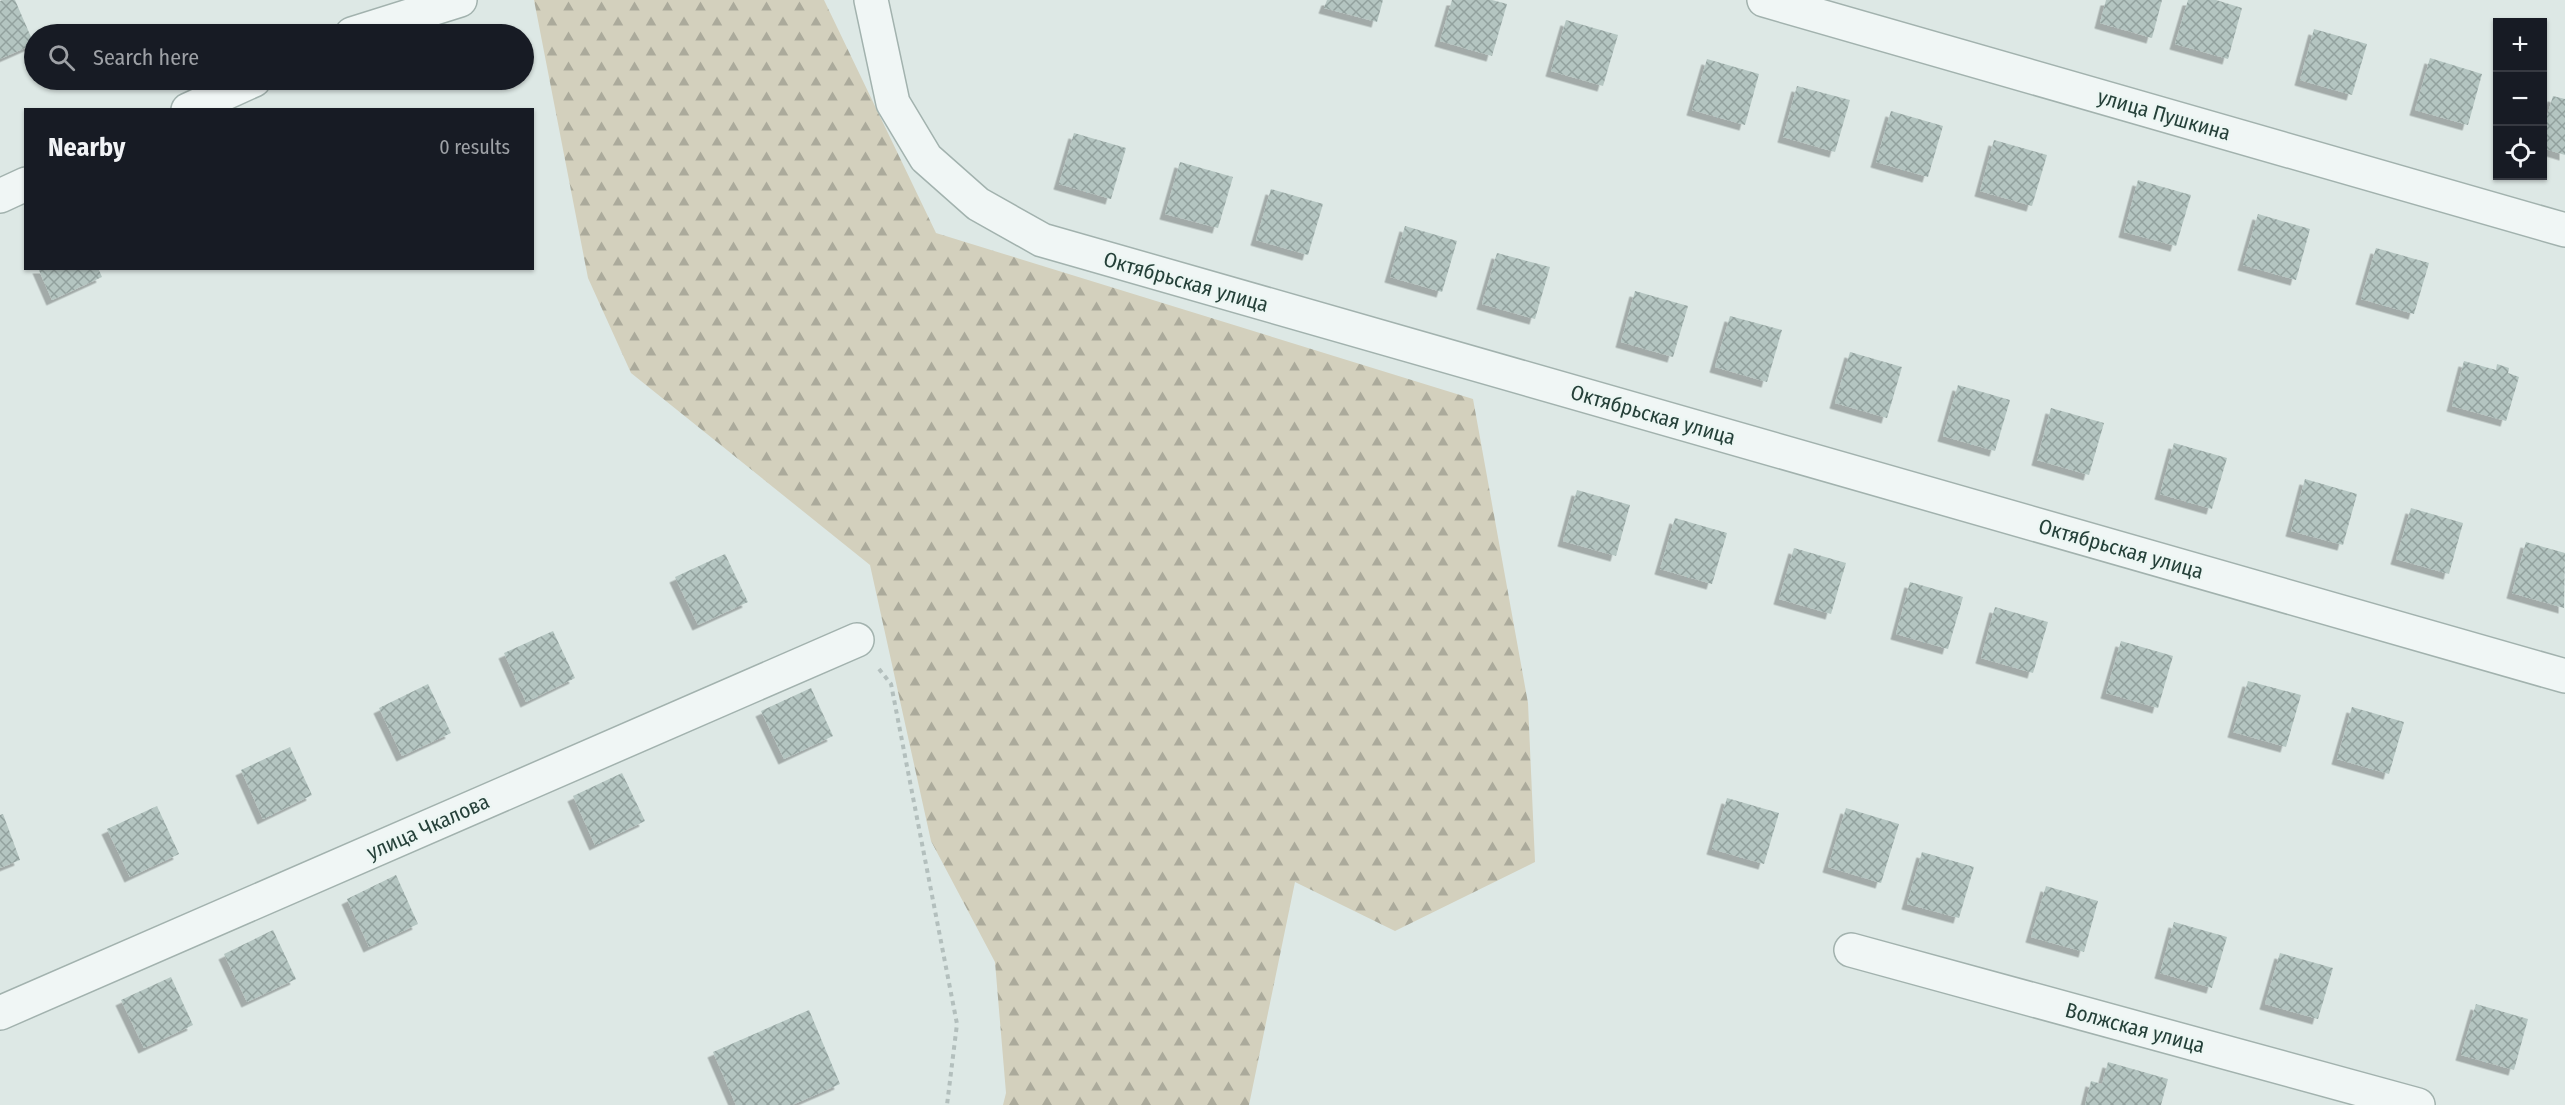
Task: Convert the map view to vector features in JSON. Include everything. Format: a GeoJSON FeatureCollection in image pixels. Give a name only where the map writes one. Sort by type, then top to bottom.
{"type":"FeatureCollection","features":[{"type":"Feature","properties":{"kind":"street"},"geometry":{"type":"LineString","coordinates":[[384,24],[460,0]]}},
{"type":"Feature","properties":{"kind":"street","name":"Октябрьская улица"},"geometry":{"type":"LineString","coordinates":[[871,0],[893,102],[926,158],[978,204],[1042,240],[2565,676]]}},
{"type":"Feature","properties":{"kind":"street","name":"улица Пушкина"},"geometry":{"type":"LineString","coordinates":[[1764,0],[2565,230]]}},
{"type":"Feature","properties":{"kind":"street"},"geometry":{"type":"LineString","coordinates":[[192,108],[232,90]]}},
{"type":"Feature","properties":{"kind":"street"},"geometry":{"type":"LineString","coordinates":[[0,196],[24,185]]}},
{"type":"Feature","properties":{"kind":"street","name":"улица Чкалова"},"geometry":{"type":"LineString","coordinates":[[0,1013],[857,640]]}},
{"type":"Feature","properties":{"kind":"street","name":"Волжская улица"},"geometry":{"type":"LineString","coordinates":[[1851,950],[2418,1105]]}},
{"type":"Feature","properties":{"kind":"path"},"geometry":{"type":"LineString","coordinates":[[857,640],[891,684],[957,1024],[947,1105]]}},
{"type":"Feature","properties":{"kind":"green space"},"geometry":{"type":"Polygon","coordinates":[[[534,0],[824,0],[936,233],[1473,399],[1528,703],[1535,862],[1395,931],[1295,882],[1249,1105],[1003,1105],[1006,1093],[995,962],[931,841],[870,565],[631,373],[588,278],[534,0]]]}},
{"type":"Feature","properties":{"kind":"building"},"geometry":{"type":"Polygon","coordinates":[[[15,0],[25,24],[24,48],[0,59],[0,1],[15,0]]]}},
{"type":"Feature","properties":{"kind":"building"},"geometry":{"type":"Polygon","coordinates":[[[1327,0],[1383,0],[1377,22],[1324,8],[1327,0]]]}},
{"type":"Feature","properties":{"kind":"building"},"geometry":{"type":"Polygon","coordinates":[[[1452,0],[1492,0],[1507,4],[1492,56],[1440,41],[1452,0]]]}},
{"type":"Feature","properties":{"kind":"building"},"geometry":{"type":"Polygon","coordinates":[[[2106,0],[2162,0],[2152,38],[2100,23],[2106,0]]]}},
{"type":"Feature","properties":{"kind":"building"},"geometry":{"type":"Polygon","coordinates":[[[2188,0],[2216,0],[2242,8],[2228,59],[2175,44],[2188,0]]]}},
{"type":"Feature","properties":{"kind":"building"},"geometry":{"type":"Polygon","coordinates":[[[1566,20],[1618,35],[1603,86],[1551,71],[1566,20]]]}},
{"type":"Feature","properties":{"kind":"building"},"geometry":{"type":"Polygon","coordinates":[[[2314,29],[2367,44],[2352,95],[2300,80],[2314,29]]]}},
{"type":"Feature","properties":{"kind":"building"},"geometry":{"type":"Polygon","coordinates":[[[2430,58],[2482,74],[2468,125],[2415,110],[2430,58]]]}},
{"type":"Feature","properties":{"kind":"building"},"geometry":{"type":"Polygon","coordinates":[[[1707,59],[1759,74],[1745,125],[1692,110],[1707,59]]]}},
{"type":"Feature","properties":{"kind":"building"},"geometry":{"type":"Polygon","coordinates":[[[1797,86],[1850,100],[1835,152],[1783,137],[1797,86]]]}},
{"type":"Feature","properties":{"kind":"building"},"geometry":{"type":"Polygon","coordinates":[[[2553,96],[2565,99],[2565,155],[2547,150],[2547,116],[2553,96]]]}},
{"type":"Feature","properties":{"kind":"building"},"geometry":{"type":"Polygon","coordinates":[[[1891,111],[1943,126],[1928,177],[1876,162],[1891,111]]]}},
{"type":"Feature","properties":{"kind":"building"},"geometry":{"type":"Polygon","coordinates":[[[1074,133],[1126,148],[1111,199],[1059,184],[1074,133]]]}},
{"type":"Feature","properties":{"kind":"building"},"geometry":{"type":"Polygon","coordinates":[[[1994,140],[2047,155],[2032,206],[1980,191],[1994,140]]]}},
{"type":"Feature","properties":{"kind":"building"},"geometry":{"type":"Polygon","coordinates":[[[1180,162],[1233,177],[1218,228],[1165,214],[1180,162]]]}},
{"type":"Feature","properties":{"kind":"building"},"geometry":{"type":"Polygon","coordinates":[[[2138,180],[2191,195],[2176,246],[2124,232],[2138,180]]]}},
{"type":"Feature","properties":{"kind":"building"},"geometry":{"type":"Polygon","coordinates":[[[1271,189],[1323,204],[1308,255],[1256,240],[1271,189]]]}},
{"type":"Feature","properties":{"kind":"building"},"geometry":{"type":"Polygon","coordinates":[[[2258,214],[2310,229],[2296,280],[2243,265],[2258,214]]]}},
{"type":"Feature","properties":{"kind":"building"},"geometry":{"type":"Polygon","coordinates":[[[1405,226],[1457,241],[1442,292],[1390,277],[1405,226]]]}},
{"type":"Feature","properties":{"kind":"building"},"geometry":{"type":"Polygon","coordinates":[[[2376,248],[2429,263],[2414,314],[2361,299],[2376,248]]]}},
{"type":"Feature","properties":{"kind":"building"},"geometry":{"type":"Polygon","coordinates":[[[1497,253],[1550,267],[1535,319],[1482,304],[1497,253]]]}},
{"type":"Feature","properties":{"kind":"building"},"geometry":{"type":"Polygon","coordinates":[[[39,270],[99,270],[102,277],[52,300],[39,270]]]}},
{"type":"Feature","properties":{"kind":"building"},"geometry":{"type":"Polygon","coordinates":[[[1635,291],[1688,306],[1673,357],[1621,342],[1635,291]]]}},
{"type":"Feature","properties":{"kind":"building"},"geometry":{"type":"Polygon","coordinates":[[[1730,316],[1782,330],[1767,382],[1715,367],[1730,316]]]}},
{"type":"Feature","properties":{"kind":"building"},"geometry":{"type":"Polygon","coordinates":[[[1850,352],[1902,367],[1887,418],[1835,403],[1850,352]]]}},
{"type":"Feature","properties":{"kind":"building"},"geometry":{"type":"Polygon","coordinates":[[[2464,361],[2496,370],[2497,364],[2509,368],[2508,373],[2519,377],[2506,421],[2452,406],[2464,361]]]}},
{"type":"Feature","properties":{"kind":"building"},"geometry":{"type":"Polygon","coordinates":[[[1958,385],[2010,400],[1995,451],[1943,436],[1958,385]]]}},
{"type":"Feature","properties":{"kind":"building"},"geometry":{"type":"Polygon","coordinates":[[[2051,408],[2104,423],[2089,475],[2037,460],[2051,408]]]}},
{"type":"Feature","properties":{"kind":"building"},"geometry":{"type":"Polygon","coordinates":[[[2174,443],[2227,458],[2212,509],[2160,494],[2174,443]]]}},
{"type":"Feature","properties":{"kind":"building"},"geometry":{"type":"Polygon","coordinates":[[[2305,479],[2357,494],[2343,545],[2291,531],[2305,479]]]}},
{"type":"Feature","properties":{"kind":"building"},"geometry":{"type":"Polygon","coordinates":[[[1577,490],[1630,505],[1616,556],[1563,541],[1577,490]]]}},
{"type":"Feature","properties":{"kind":"building"},"geometry":{"type":"Polygon","coordinates":[[[2411,508],[2463,523],[2449,574],[2396,559],[2411,508]]]}},
{"type":"Feature","properties":{"kind":"building"},"geometry":{"type":"Polygon","coordinates":[[[1675,518],[1727,533],[1712,584],[1660,569],[1675,518]]]}},
{"type":"Feature","properties":{"kind":"building"},"geometry":{"type":"Polygon","coordinates":[[[2526,542],[2565,553],[2564,608],[2512,593],[2526,542]]]}},
{"type":"Feature","properties":{"kind":"building"},"geometry":{"type":"Polygon","coordinates":[[[1794,548],[1846,563],[1831,614],[1779,599],[1794,548]]]}},
{"type":"Feature","properties":{"kind":"building"},"geometry":{"type":"Polygon","coordinates":[[[725,554],[748,602],[698,625],[675,577],[725,554]]]}},
{"type":"Feature","properties":{"kind":"building"},"geometry":{"type":"Polygon","coordinates":[[[1910,582],[1963,597],[1948,649],[1896,634],[1910,582]]]}},
{"type":"Feature","properties":{"kind":"building"},"geometry":{"type":"Polygon","coordinates":[[[1995,607],[2048,622],[2033,673],[1981,658],[1995,607]]]}},
{"type":"Feature","properties":{"kind":"building"},"geometry":{"type":"Polygon","coordinates":[[[553,631],[575,678],[526,702],[504,653],[553,631]]]}},
{"type":"Feature","properties":{"kind":"building"},"geometry":{"type":"Polygon","coordinates":[[[2121,641],[2173,656],[2158,708],[2106,693],[2121,641]]]}},
{"type":"Feature","properties":{"kind":"building"},"geometry":{"type":"Polygon","coordinates":[[[2248,681],[2301,695],[2286,747],[2233,732],[2248,681]]]}},
{"type":"Feature","properties":{"kind":"building"},"geometry":{"type":"Polygon","coordinates":[[[428,684],[451,733],[402,756],[379,708],[428,684]]]}},
{"type":"Feature","properties":{"kind":"building"},"geometry":{"type":"Polygon","coordinates":[[[811,688],[833,736],[784,759],[761,711],[811,688]]]}},
{"type":"Feature","properties":{"kind":"building"},"geometry":{"type":"Polygon","coordinates":[[[2352,707],[2404,722],[2389,774],[2337,759],[2352,707]]]}},
{"type":"Feature","properties":{"kind":"building"},"geometry":{"type":"Polygon","coordinates":[[[290,747],[312,795],[263,819],[241,770],[290,747]]]}},
{"type":"Feature","properties":{"kind":"building"},"geometry":{"type":"Polygon","coordinates":[[[622,773],[645,821],[595,845],[573,796],[622,773]]]}},
{"type":"Feature","properties":{"kind":"building"},"geometry":{"type":"Polygon","coordinates":[[[1727,798],[1779,813],[1764,864],[1712,849],[1727,798]]]}},
{"type":"Feature","properties":{"kind":"building"},"geometry":{"type":"Polygon","coordinates":[[[157,806],[179,854],[130,877],[107,829],[157,806]]]}},
{"type":"Feature","properties":{"kind":"building"},"geometry":{"type":"Polygon","coordinates":[[[1846,808],[1899,824],[1881,883],[1828,867],[1846,808]]]}},
{"type":"Feature","properties":{"kind":"building"},"geometry":{"type":"Polygon","coordinates":[[[3,814],[20,860],[0,868],[0,815],[3,814]]]}},
{"type":"Feature","properties":{"kind":"building"},"geometry":{"type":"Polygon","coordinates":[[[1922,852],[1974,867],[1959,918],[1907,904],[1922,852]]]}},
{"type":"Feature","properties":{"kind":"building"},"geometry":{"type":"Polygon","coordinates":[[[396,875],[418,924],[369,947],[347,899],[396,875]]]}},
{"type":"Feature","properties":{"kind":"building"},"geometry":{"type":"Polygon","coordinates":[[[2046,886],[2098,901],[2084,952],[2031,937],[2046,886]]]}},
{"type":"Feature","properties":{"kind":"building"},"geometry":{"type":"Polygon","coordinates":[[[2174,922],[2227,937],[2212,988],[2160,973],[2174,922]]]}},
{"type":"Feature","properties":{"kind":"building"},"geometry":{"type":"Polygon","coordinates":[[[273,930],[296,979],[247,1002],[224,954],[273,930]]]}},
{"type":"Feature","properties":{"kind":"building"},"geometry":{"type":"Polygon","coordinates":[[[2280,953],[2333,968],[2318,1019],[2265,1004],[2280,953]]]}},
{"type":"Feature","properties":{"kind":"building"},"geometry":{"type":"Polygon","coordinates":[[[171,977],[193,1025],[144,1048],[121,1000],[171,977]]]}},
{"type":"Feature","properties":{"kind":"building"},"geometry":{"type":"Polygon","coordinates":[[[2476,1004],[2528,1019],[2514,1070],[2461,1055],[2476,1004]]]}},
{"type":"Feature","properties":{"kind":"building"},"geometry":{"type":"Polygon","coordinates":[[[809,1010],[840,1084],[792,1105],[736,1105],[713,1052],[809,1010]]]}},
{"type":"Feature","properties":{"kind":"building"},"geometry":{"type":"Polygon","coordinates":[[[2108,1062],[2168,1079],[2161,1105],[2085,1105],[2091,1081],[2102,1084],[2108,1062]]]}}]}
